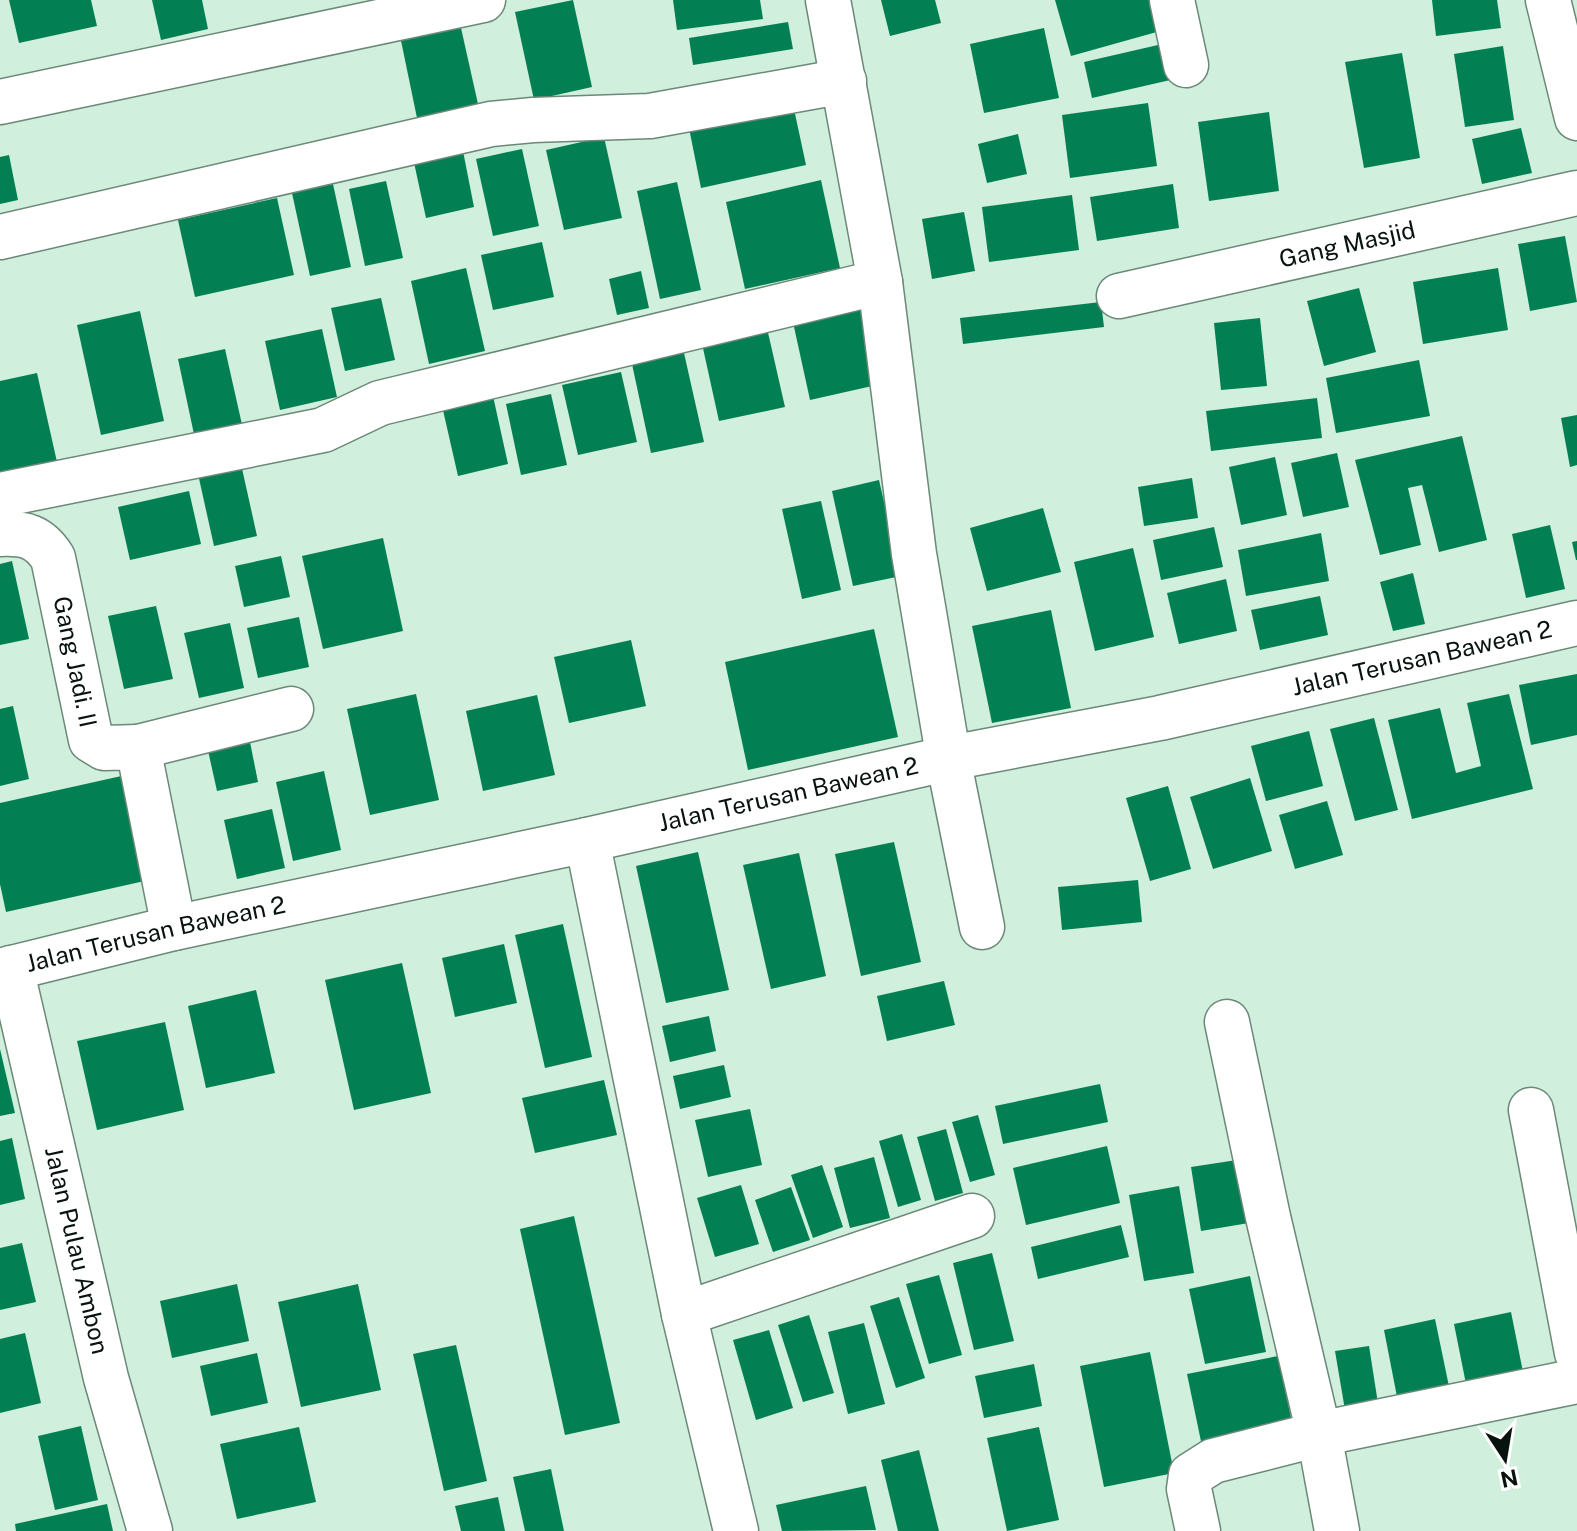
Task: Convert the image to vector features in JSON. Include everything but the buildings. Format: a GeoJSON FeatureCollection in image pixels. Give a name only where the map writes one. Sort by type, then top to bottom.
{"type":"FeatureCollection","features":[{"type":"Feature","properties":{"kind":"street"},"geometry":{"type":"LineString","coordinates":[[0,102],[433,5],[483,0]]}},
{"type":"Feature","properties":{"kind":"street"},"geometry":{"type":"LineString","coordinates":[[828,0],[880,282],[914,554],[982,927]]}},
{"type":"Feature","properties":{"kind":"street"},"geometry":{"type":"LineString","coordinates":[[1172,0],[1186,65]]}},
{"type":"Feature","properties":{"kind":"street"},"geometry":{"type":"LineString","coordinates":[[1548,0],[1574,95]]}},
{"type":"Feature","properties":{"kind":"street"},"geometry":{"type":"LineString","coordinates":[[0,237],[491,124],[650,116],[844,81]]}},
{"type":"Feature","properties":{"kind":"street","name":"Gang Masjid"},"geometry":{"type":"LineString","coordinates":[[1119,296],[1577,193]]}},
{"type":"Feature","properties":{"kind":"street"},"geometry":{"type":"LineString","coordinates":[[0,495],[323,430],[380,403],[880,282]]}},
{"type":"Feature","properties":{"kind":"street","name":"Gang Jadi. II"},"geometry":{"type":"LineString","coordinates":[[0,534],[17,533],[37,539],[53,558],[91,740],[104,748],[138,747]]}},
{"type":"Feature","properties":{"kind":"street","name":"Jalan Terusan Bawean 2"},"geometry":{"type":"LineString","coordinates":[[6,970],[174,928],[587,840],[950,758],[1160,718],[1577,623]]}},
{"type":"Feature","properties":{"kind":"street"},"geometry":{"type":"LineString","coordinates":[[174,928],[138,747],[291,709]]}},
{"type":"Feature","properties":{"kind":"street"},"geometry":{"type":"LineString","coordinates":[[587,840],[684,1314],[736,1531]]}},
{"type":"Feature","properties":{"kind":"street","name":"Jalan Pulau Ambon"},"geometry":{"type":"LineString","coordinates":[[6,970],[106,1378],[150,1531]]}},
{"type":"Feature","properties":{"kind":"street"},"geometry":{"type":"LineString","coordinates":[[1227,1022],[1319,1434],[1337,1531]]}},
{"type":"Feature","properties":{"kind":"street"},"geometry":{"type":"LineString","coordinates":[[1531,1110],[1577,1353]]}},
{"type":"Feature","properties":{"kind":"street"},"geometry":{"type":"LineString","coordinates":[[684,1314],[972,1216]]}},
{"type":"Feature","properties":{"kind":"street"},"geometry":{"type":"LineString","coordinates":[[1198,1531],[1189,1489],[1191,1475],[1213,1461],[1319,1434],[1577,1381]]}}]}
